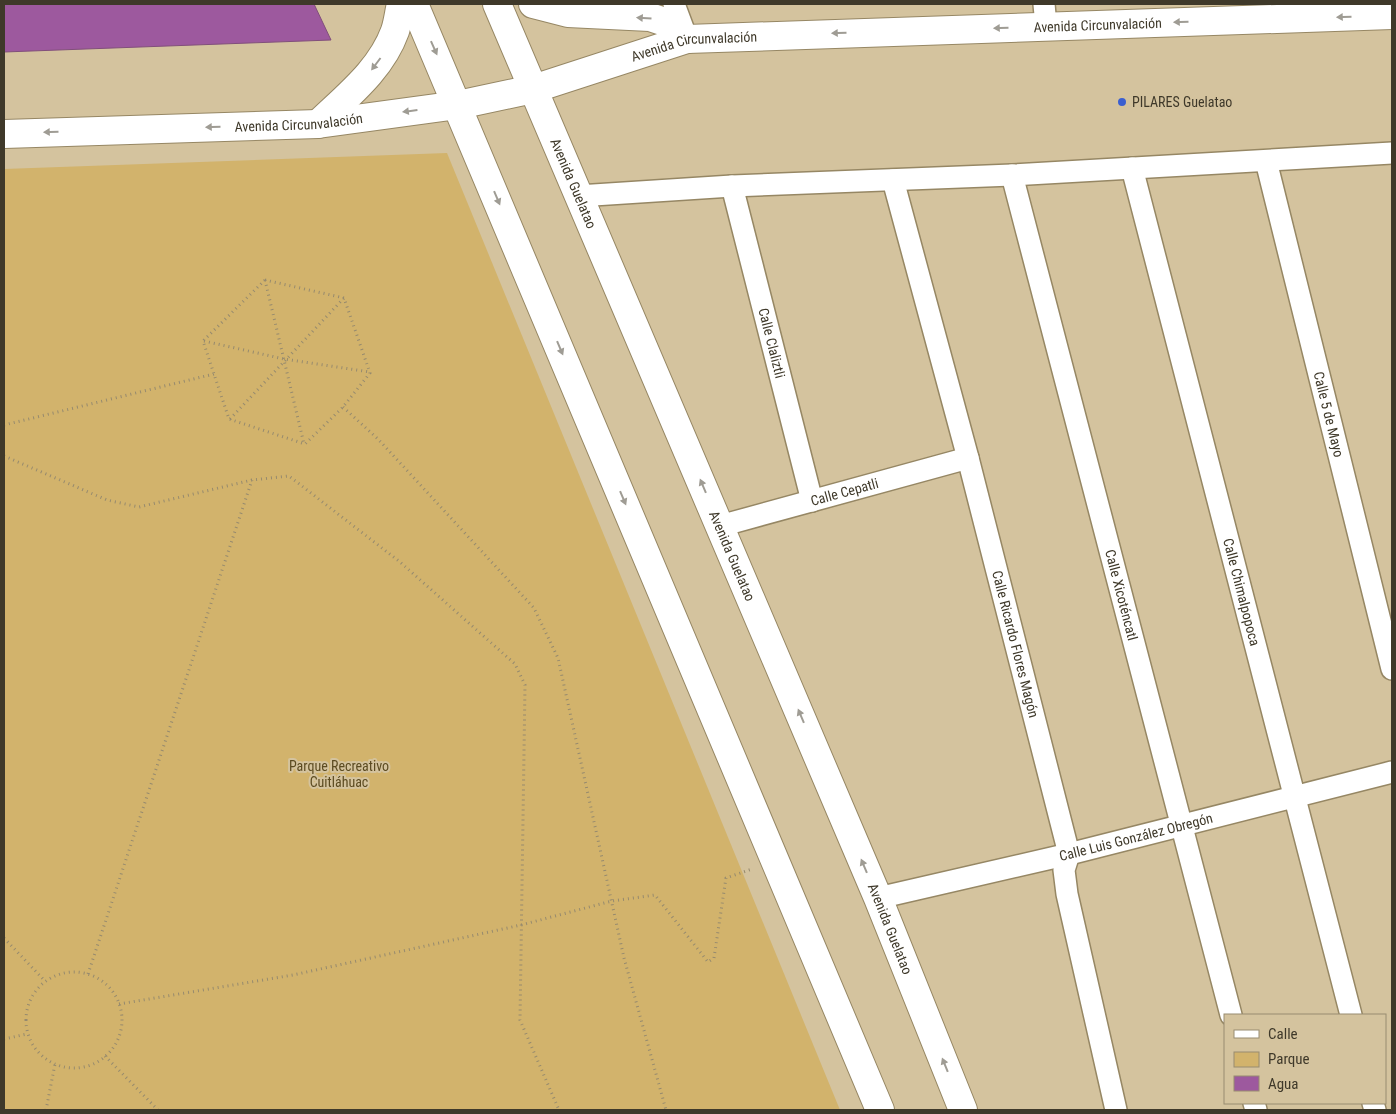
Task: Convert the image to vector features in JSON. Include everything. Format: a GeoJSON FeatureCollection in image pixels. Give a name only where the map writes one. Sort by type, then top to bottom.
{"type":"FeatureCollection","features":[{"type":"Feature","properties":{"kind":"main road"},"geometry":{"type":"LineString","coordinates":[[318,124],[362,82],[381,58],[395,31],[401,4]]}},
{"type":"Feature","properties":{"kind":"main road"},"geometry":{"type":"LineString","coordinates":[[414,4],[880,1110]]}},
{"type":"Feature","properties":{"kind":"main road","name":"Avenida Guelatao"},"geometry":{"type":"LineString","coordinates":[[497,4],[878,898],[963,1110]]}},
{"type":"Feature","properties":{"kind":"main road"},"geometry":{"type":"LineString","coordinates":[[533,4],[568,13],[650,17],[668,23],[687,39]]}},
{"type":"Feature","properties":{"kind":"main road","name":"Avenida Circunvalación"},"geometry":{"type":"LineString","coordinates":[[4,134],[318,124],[458,106],[533,89],[687,39],[1045,15],[1392,16]]}},
{"type":"Feature","properties":{"kind":"street"},"geometry":{"type":"LineString","coordinates":[[674,4],[687,39]]}},
{"type":"Feature","properties":{"kind":"street"},"geometry":{"type":"LineString","coordinates":[[578,196],[732,186],[1012,175],[1392,153]]}},
{"type":"Feature","properties":{"kind":"street","name":"Calle 5 de Mayo"},"geometry":{"type":"LineString","coordinates":[[1266,161],[1392,669]]}},
{"type":"Feature","properties":{"kind":"street","name":"Calle Chimalpopoca"},"geometry":{"type":"LineString","coordinates":[[1132,168],[1296,796],[1351,1014]]}},
{"type":"Feature","properties":{"kind":"street","name":"Calle Xicoténcatl"},"geometry":{"type":"LineString","coordinates":[[1012,175],[1231,1014]]}},
{"type":"Feature","properties":{"kind":"street","name":"Calle Ricardo Flores Magón"},"geometry":{"type":"LineString","coordinates":[[892,180],[968,458],[1069,854],[1064,870],[1067,894],[1116,1110]]}},
{"type":"Feature","properties":{"kind":"street","name":"Calle Claliztli"},"geometry":{"type":"LineString","coordinates":[[732,186],[812,501]]}},
{"type":"Feature","properties":{"kind":"street","name":"Calle Cepatli"},"geometry":{"type":"LineString","coordinates":[[720,526],[968,458]]}},
{"type":"Feature","properties":{"kind":"street","name":"Calle Luis González Obregón"},"geometry":{"type":"LineString","coordinates":[[878,898],[1069,854],[1392,772]]}},
{"type":"Feature","properties":{"kind":"path"},"geometry":{"type":"LineString","coordinates":[[265,280],[344,298]]}},
{"type":"Feature","properties":{"kind":"path"},"geometry":{"type":"LineString","coordinates":[[203,341],[265,280]]}},
{"type":"Feature","properties":{"kind":"path"},"geometry":{"type":"LineString","coordinates":[[265,280],[305,444]]}},
{"type":"Feature","properties":{"kind":"path"},"geometry":{"type":"LineString","coordinates":[[229,419],[344,298]]}},
{"type":"Feature","properties":{"kind":"path"},"geometry":{"type":"LineString","coordinates":[[344,298],[370,373]]}},
{"type":"Feature","properties":{"kind":"path"},"geometry":{"type":"LineString","coordinates":[[203,341],[284,359],[370,373]]}},
{"type":"Feature","properties":{"kind":"path"},"geometry":{"type":"LineString","coordinates":[[203,341],[229,419]]}},
{"type":"Feature","properties":{"kind":"path"},"geometry":{"type":"LineString","coordinates":[[305,444],[343,407],[370,373]]}},
{"type":"Feature","properties":{"kind":"path"},"geometry":{"type":"LineString","coordinates":[[4,425],[214,374]]}},
{"type":"Feature","properties":{"kind":"path"},"geometry":{"type":"LineString","coordinates":[[343,407],[378,439],[534,608],[558,658],[624,958],[666,1110]]}},
{"type":"Feature","properties":{"kind":"path"},"geometry":{"type":"LineString","coordinates":[[229,419],[305,444]]}},
{"type":"Feature","properties":{"kind":"path"},"geometry":{"type":"LineString","coordinates":[[4,456],[107,500],[138,507],[252,480],[289,476],[400,562],[515,664],[524,685],[520,1020],[559,1110]]}},
{"type":"Feature","properties":{"kind":"path"},"geometry":{"type":"LineString","coordinates":[[88,974],[252,480]]}},
{"type":"Feature","properties":{"kind":"path"},"geometry":{"type":"LineString","coordinates":[[119,1004],[293,975],[521,925],[612,901],[655,895],[708,962],[714,958],[726,878],[775,861]]}},
{"type":"Feature","properties":{"kind":"path"},"geometry":{"type":"LineString","coordinates":[[4,938],[45,982]]}},
{"type":"Feature","properties":{"kind":"path"},"geometry":{"type":"LineString","coordinates":[[73,972],[88,974],[101,980],[112,991],[119,1004],[122,1018],[120,1032],[115,1045],[105,1056],[94,1063],[81,1067],[68,1067],[55,1064],[43,1057],[34,1046],[28,1034],[26,1019],[28,1005],[35,992],[45,982],[58,974],[73,972]]}},
{"type":"Feature","properties":{"kind":"path"},"geometry":{"type":"LineString","coordinates":[[4,1039],[28,1034]]}},
{"type":"Feature","properties":{"kind":"path"},"geometry":{"type":"LineString","coordinates":[[105,1056],[158,1110]]}},
{"type":"Feature","properties":{"kind":"path"},"geometry":{"type":"LineString","coordinates":[[46,1110],[55,1064]]}},
{"type":"Feature","properties":{"kind":"green space","name":"Parque Recreativo Cuitláhuac"},"geometry":{"type":"Polygon","coordinates":[[[447,153],[840,1110],[4,1110],[4,169],[447,153]]]}},
{"type":"Feature","properties":{"kind":"water"},"geometry":{"type":"Polygon","coordinates":[[[4,4],[314,4],[331,40],[4,52],[4,4]]]}},
{"type":"Feature","properties":{"kind":"place","name":"PILARES Guelatao"},"geometry":{"type":"Point","coordinates":[1122,102]}}]}
